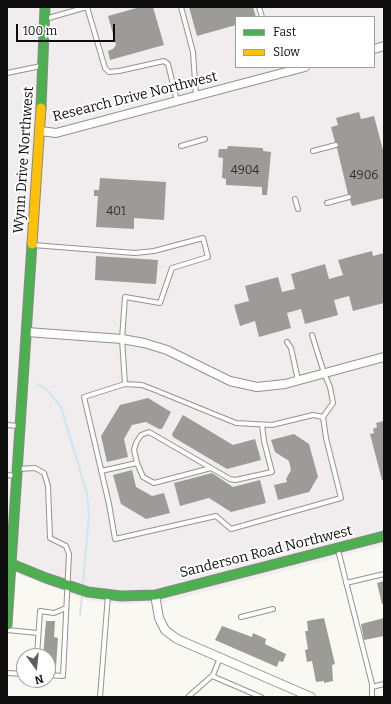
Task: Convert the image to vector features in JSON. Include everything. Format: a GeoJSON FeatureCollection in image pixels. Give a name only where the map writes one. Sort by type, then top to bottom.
{"type":"FeatureCollection","features":[{"type":"Feature","properties":{"kind":"street","name":"Wynn Drive Northwest"},"geometry":{"type":"LineString","coordinates":[[7,625],[9,563],[18,472],[33,245],[44,66],[45,7]]}},
{"type":"Feature","properties":{"kind":"street","name":"Research Drive Northwest"},"geometry":{"type":"LineString","coordinates":[[40,131],[56,133],[196,96],[276,71],[298,68]]}},
{"type":"Feature","properties":{"kind":"street"},"geometry":{"type":"LineString","coordinates":[[27,332],[122,339],[167,350],[230,380],[247,386],[265,387],[298,380],[384,357]]}},
{"type":"Feature","properties":{"kind":"street","name":"Sanderson Road Northwest"},"geometry":{"type":"LineString","coordinates":[[9,563],[88,592],[121,596],[155,595],[384,536]]}},
{"type":"Feature","properties":{"kind":"street"},"geometry":{"type":"LineString","coordinates":[[155,595],[159,618],[165,630],[177,639],[311,697]]}},
{"type":"Feature","properties":{"kind":"lane"},"geometry":{"type":"LineString","coordinates":[[45,19],[87,7],[105,68],[109,72],[119,71],[164,61],[168,64],[177,101]]}},
{"type":"Feature","properties":{"kind":"lane"},"geometry":{"type":"LineString","coordinates":[[181,7],[193,52],[196,96]]}},
{"type":"Feature","properties":{"kind":"lane"},"geometry":{"type":"LineString","coordinates":[[7,73],[44,66]]}},
{"type":"Feature","properties":{"kind":"lane"},"geometry":{"type":"LineString","coordinates":[[181,146],[205,139]]}},
{"type":"Feature","properties":{"kind":"lane"},"geometry":{"type":"LineString","coordinates":[[313,151],[336,145]]}},
{"type":"Feature","properties":{"kind":"lane"},"geometry":{"type":"LineString","coordinates":[[327,204],[349,198]]}},
{"type":"Feature","properties":{"kind":"lane"},"geometry":{"type":"LineString","coordinates":[[295,199],[298,209]]}},
{"type":"Feature","properties":{"kind":"lane"},"geometry":{"type":"LineString","coordinates":[[33,245],[135,253],[154,251],[203,238],[208,257],[172,268],[160,304],[125,298],[122,339],[125,384]]}},
{"type":"Feature","properties":{"kind":"lane"},"geometry":{"type":"LineString","coordinates":[[312,335],[330,387],[333,403],[323,417],[326,438],[341,498],[231,528],[216,516],[115,539],[84,397],[125,384],[142,385],[236,423],[272,425],[313,415],[323,417]]}},
{"type":"Feature","properties":{"kind":"lane"},"geometry":{"type":"LineString","coordinates":[[287,342],[291,348],[298,380]]}},
{"type":"Feature","properties":{"kind":"lane"},"geometry":{"type":"LineString","coordinates":[[7,425],[21,426]]}},
{"type":"Feature","properties":{"kind":"lane"},"geometry":{"type":"LineString","coordinates":[[212,468],[154,483],[143,477],[137,463],[134,450],[141,435],[149,432],[212,468],[230,479],[235,480],[272,472],[264,441],[262,425]]}},
{"type":"Feature","properties":{"kind":"lane"},"geometry":{"type":"LineString","coordinates":[[101,471],[137,463]]}},
{"type":"Feature","properties":{"kind":"lane"},"geometry":{"type":"LineString","coordinates":[[7,475],[35,468],[44,473],[48,486],[50,538],[66,546],[69,554],[66,585],[63,676],[56,676]]}},
{"type":"Feature","properties":{"kind":"lane"},"geometry":{"type":"LineString","coordinates":[[337,548],[372,687],[372,697]]}},
{"type":"Feature","properties":{"kind":"lane"},"geometry":{"type":"LineString","coordinates":[[346,583],[384,574]]}},
{"type":"Feature","properties":{"kind":"lane"},"geometry":{"type":"LineString","coordinates":[[100,697],[108,595]]}},
{"type":"Feature","properties":{"kind":"lane"},"geometry":{"type":"LineString","coordinates":[[37,648],[40,612],[54,613],[66,608]]}},
{"type":"Feature","properties":{"kind":"lane"},"geometry":{"type":"LineString","coordinates":[[241,617],[273,609]]}},
{"type":"Feature","properties":{"kind":"lane"},"geometry":{"type":"LineString","coordinates":[[7,630],[38,633]]}},
{"type":"Feature","properties":{"kind":"lane"},"geometry":{"type":"LineString","coordinates":[[188,697],[212,676],[220,658]]}},
{"type":"Feature","properties":{"kind":"lane"},"geometry":{"type":"LineString","coordinates":[[212,676],[261,697]]}},
{"type":"Feature","properties":{"kind":"lane"},"geometry":{"type":"LineString","coordinates":[[372,687],[384,684]]}},
{"type":"Feature","properties":{"kind":"shaded area"},"geometry":{"type":"Polygon","coordinates":[[[7,7],[384,7],[384,545],[165,602],[122,604],[86,600],[7,570],[7,7]]]}},
{"type":"Feature","properties":{"kind":"building"},"geometry":{"type":"Polygon","coordinates":[[[140,7],[153,7],[164,45],[110,60],[108,51],[113,49],[116,45],[108,16],[140,7]]]}},
{"type":"Feature","properties":{"kind":"building"},"geometry":{"type":"Polygon","coordinates":[[[189,7],[253,7],[256,16],[235,16],[235,25],[197,36],[189,7]]]}},
{"type":"Feature","properties":{"kind":"building"},"geometry":{"type":"Polygon","coordinates":[[[359,112],[361,119],[374,116],[384,154],[384,198],[352,206],[350,200],[352,196],[348,194],[337,148],[339,145],[335,142],[331,127],[338,125],[336,118],[359,112]]]}},
{"type":"Feature","properties":{"kind":"building"},"geometry":{"type":"Polygon","coordinates":[[[228,146],[263,148],[263,151],[271,152],[267,195],[262,195],[262,187],[226,185],[226,179],[222,178],[223,158],[218,157],[219,149],[227,149],[228,146]]]}},
{"type":"Feature","properties":{"kind":"building"},"geometry":{"type":"Polygon","coordinates":[[[100,178],[166,182],[164,220],[134,218],[134,229],[96,227],[98,196],[94,196],[94,190],[99,190],[100,178]]]}},
{"type":"Feature","properties":{"kind":"building"},"geometry":{"type":"Polygon","coordinates":[[[372,251],[373,256],[384,253],[384,303],[353,311],[349,296],[334,300],[338,315],[305,324],[301,309],[287,313],[291,328],[259,337],[255,321],[240,326],[234,305],[249,301],[245,286],[278,277],[282,292],[295,289],[291,274],[325,264],[329,279],[343,275],[338,260],[372,251]]]}},
{"type":"Feature","properties":{"kind":"building"},"geometry":{"type":"Polygon","coordinates":[[[96,256],[158,260],[156,284],[95,280],[96,256]]]}},
{"type":"Feature","properties":{"kind":"building"},"geometry":{"type":"Polygon","coordinates":[[[148,398],[171,412],[162,429],[159,429],[146,422],[132,425],[124,439],[128,457],[107,462],[101,436],[120,405],[148,398]]]}},
{"type":"Feature","properties":{"kind":"building"},"geometry":{"type":"Polygon","coordinates":[[[183,415],[233,445],[255,439],[261,460],[227,469],[173,437],[172,434],[183,415]]]}},
{"type":"Feature","properties":{"kind":"building"},"geometry":{"type":"Polygon","coordinates":[[[384,421],[384,480],[382,480],[370,434],[374,433],[373,429],[377,427],[376,423],[384,421]]]}},
{"type":"Feature","properties":{"kind":"building"},"geometry":{"type":"Polygon","coordinates":[[[294,434],[309,444],[318,477],[309,492],[278,500],[274,485],[287,482],[286,479],[291,470],[289,461],[275,452],[271,440],[294,434]]]}},
{"type":"Feature","properties":{"kind":"building"},"geometry":{"type":"Polygon","coordinates":[[[132,470],[136,487],[152,496],[164,493],[170,513],[146,519],[121,504],[113,475],[132,470]]]}},
{"type":"Feature","properties":{"kind":"building"},"geometry":{"type":"Polygon","coordinates":[[[212,473],[233,487],[260,480],[266,503],[231,512],[209,498],[180,506],[174,483],[212,473]]]}},
{"type":"Feature","properties":{"kind":"building"},"geometry":{"type":"Polygon","coordinates":[[[384,581],[384,604],[382,604],[377,583],[384,581]]]}},
{"type":"Feature","properties":{"kind":"building"},"geometry":{"type":"Polygon","coordinates":[[[324,618],[335,664],[332,665],[333,681],[324,683],[324,681],[316,682],[312,661],[307,662],[305,650],[308,649],[305,631],[308,631],[307,621],[324,618]]]}},
{"type":"Feature","properties":{"kind":"building"},"geometry":{"type":"Polygon","coordinates":[[[384,618],[384,636],[364,640],[361,624],[384,618]]]}},
{"type":"Feature","properties":{"kind":"building"},"geometry":{"type":"Polygon","coordinates":[[[46,621],[55,621],[54,637],[58,638],[56,667],[56,648],[44,648],[46,621]]]}},
{"type":"Feature","properties":{"kind":"building"},"geometry":{"type":"Polygon","coordinates":[[[222,626],[252,637],[253,633],[266,639],[265,644],[286,654],[283,662],[279,661],[277,667],[215,640],[222,626]]]}},
{"type":"Feature","properties":{"kind":"waterway"},"geometry":{"type":"LineString","coordinates":[[38,384],[48,391],[61,407],[87,494],[89,514],[83,584]]}},
{"type":"Feature","properties":{"kind":"waterway"},"geometry":{"type":"LineString","coordinates":[[80,615],[82,596]]}},
{"type":"Feature","properties":{"kind":"traffic: fast"},"geometry":{"type":"LineString","coordinates":[[41,108],[45,7]]}},
{"type":"Feature","properties":{"kind":"traffic: fast"},"geometry":{"type":"LineString","coordinates":[[7,625],[32,244]]}},
{"type":"Feature","properties":{"kind":"traffic: fast"},"geometry":{"type":"LineString","coordinates":[[7,562],[46,578],[88,592],[121,596],[155,595],[384,536]]}},
{"type":"Feature","properties":{"kind":"traffic: slow"},"geometry":{"type":"LineString","coordinates":[[32,244],[41,108]]}}]}
